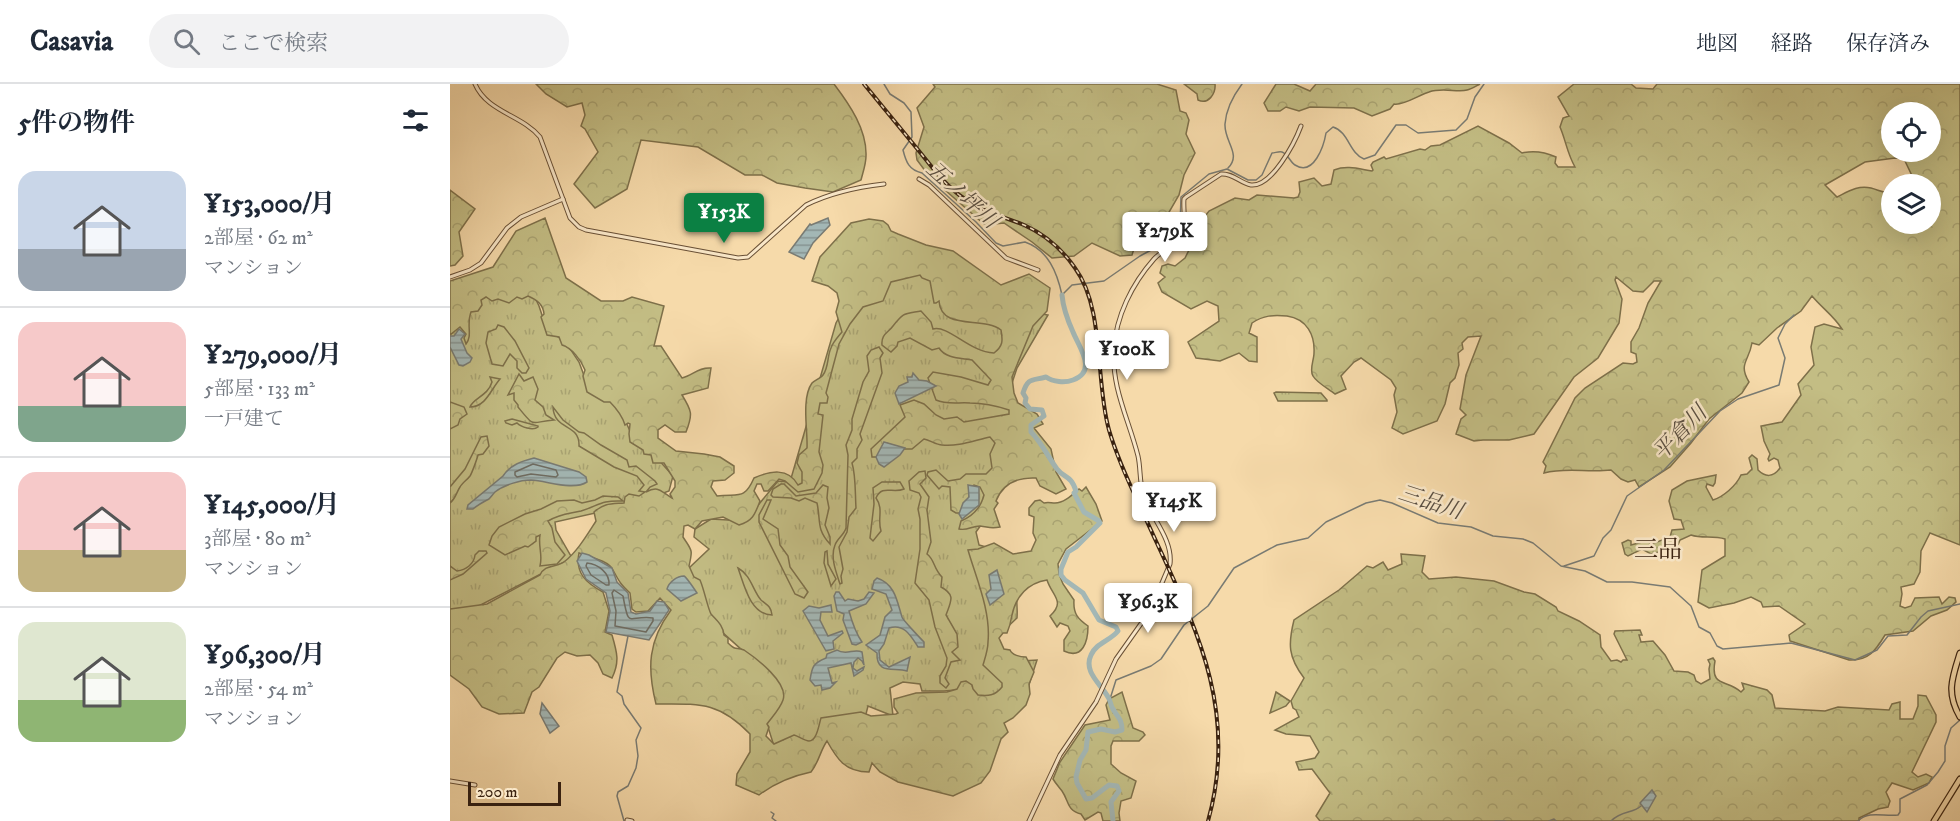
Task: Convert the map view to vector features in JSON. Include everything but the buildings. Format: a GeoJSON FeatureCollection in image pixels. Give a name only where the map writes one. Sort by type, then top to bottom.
{"type":"FeatureCollection","features":[{"type":"Feature","properties":{"kind":"main road"},"geometry":{"type":"LineString","coordinates":[[1960,653],[1951,683],[1955,707],[1960,717]]}},
{"type":"Feature","properties":{"kind":"main road"},"geometry":{"type":"LineString","coordinates":[[1934,821],[1960,779]]}},
{"type":"Feature","properties":{"kind":"street"},"geometry":{"type":"LineString","coordinates":[[475,84],[488,102],[530,127],[540,137],[573,223],[586,230],[742,258],[753,254],[806,204],[853,189],[884,184]]}},
{"type":"Feature","properties":{"kind":"street"},"geometry":{"type":"LineString","coordinates":[[1029,821],[1060,755],[1099,696],[1116,659],[1150,611],[1171,560],[1162,531],[1143,494],[1138,455],[1121,404],[1115,374],[1114,349],[1123,307],[1138,280],[1155,258],[1176,242],[1181,234],[1184,227],[1186,197],[1221,174],[1234,176],[1249,184],[1260,183],[1281,163],[1294,143],[1301,126]]}},
{"type":"Feature","properties":{"kind":"street"},"geometry":{"type":"LineString","coordinates":[[919,179],[929,185],[1006,258],[1038,270]]}},
{"type":"Feature","properties":{"kind":"street"},"geometry":{"type":"LineString","coordinates":[[450,277],[470,270],[481,263],[507,228],[521,217],[563,199]]}},
{"type":"Feature","properties":{"kind":"street"},"geometry":{"type":"LineString","coordinates":[[450,782],[475,785]]}},
{"type":"Feature","properties":{"kind":"street"},"geometry":{"type":"LineString","coordinates":[[627,820],[632,821]]}},
{"type":"Feature","properties":{"kind":"green space"},"geometry":{"type":"Polygon","coordinates":[[[536,84],[834,84],[851,109],[864,137],[866,159],[861,180],[833,192],[777,183],[762,175],[745,175],[698,147],[641,140],[627,189],[595,208],[574,184],[598,152],[581,126],[585,115],[582,103],[567,107],[546,94],[536,84]]]}},
{"type":"Feature","properties":{"kind":"green space"},"geometry":{"type":"Polygon","coordinates":[[[933,84],[1157,84],[1176,90],[1180,111],[1186,113],[1189,120],[1186,134],[1195,153],[1184,175],[1179,195],[1168,214],[1138,236],[1132,255],[1120,256],[1092,243],[1074,256],[1052,258],[1004,223],[985,225],[929,176],[917,160],[916,153],[924,127],[917,108],[935,87],[933,84]]]}},
{"type":"Feature","properties":{"kind":"green space"},"geometry":{"type":"Polygon","coordinates":[[[1184,84],[1215,84],[1215,88],[1211,98],[1202,101],[1198,100],[1197,94],[1184,84]]]}},
{"type":"Feature","properties":{"kind":"green space"},"geometry":{"type":"Polygon","coordinates":[[[1276,84],[1294,84],[1310,91],[1316,84],[1480,84],[1463,91],[1429,92],[1406,102],[1394,104],[1390,109],[1372,116],[1354,108],[1310,107],[1299,111],[1286,107],[1280,111],[1268,111],[1264,103],[1276,84]]]}},
{"type":"Feature","properties":{"kind":"green space"},"geometry":{"type":"Polygon","coordinates":[[[1574,84],[1631,84],[1636,88],[1653,89],[1657,84],[1960,84],[1960,545],[1930,533],[1921,551],[1920,572],[1914,584],[1901,587],[1900,606],[1905,608],[1911,606],[1915,598],[1939,597],[1942,604],[1949,597],[1955,598],[1956,602],[1947,610],[1931,616],[1913,631],[1885,635],[1871,654],[1862,659],[1849,660],[1790,641],[1789,635],[1805,624],[1779,606],[1763,607],[1761,602],[1751,597],[1709,608],[1698,602],[1702,570],[1725,556],[1725,539],[1691,535],[1680,540],[1677,547],[1651,554],[1642,549],[1628,556],[1625,554],[1622,543],[1628,540],[1631,541],[1631,545],[1646,541],[1652,544],[1670,537],[1672,530],[1684,529],[1681,520],[1674,519],[1669,501],[1672,490],[1687,481],[1716,475],[1713,486],[1707,484],[1706,487],[1713,500],[1725,494],[1741,475],[1747,474],[1752,469],[1749,458],[1752,455],[1757,459],[1758,470],[1763,474],[1772,475],[1780,468],[1778,460],[1774,458],[1769,461],[1768,459],[1770,454],[1761,426],[1782,422],[1801,395],[1798,384],[1814,365],[1811,347],[1815,327],[1824,324],[1842,329],[1812,296],[1801,311],[1777,328],[1759,345],[1752,343],[1744,366],[1749,382],[1742,393],[1709,419],[1670,467],[1639,487],[1635,480],[1628,482],[1611,470],[1561,470],[1544,473],[1546,466],[1543,462],[1575,398],[1585,388],[1623,363],[1637,362],[1636,354],[1631,352],[1631,342],[1648,303],[1661,281],[1654,281],[1643,292],[1633,291],[1616,277],[1622,299],[1619,323],[1598,358],[1574,377],[1534,434],[1509,440],[1474,441],[1456,434],[1461,419],[1466,415],[1460,409],[1466,375],[1481,336],[1468,337],[1462,343],[1463,349],[1458,353],[1459,365],[1455,378],[1450,383],[1445,404],[1437,421],[1403,434],[1392,428],[1397,412],[1394,395],[1396,388],[1391,380],[1361,358],[1341,376],[1346,389],[1335,394],[1313,376],[1313,340],[1305,324],[1294,318],[1269,316],[1252,323],[1249,333],[1257,337],[1257,362],[1249,361],[1239,353],[1220,361],[1196,358],[1188,342],[1219,321],[1218,306],[1207,301],[1191,309],[1162,292],[1158,283],[1165,277],[1160,273],[1162,266],[1168,264],[1175,266],[1185,258],[1193,242],[1188,237],[1188,230],[1199,224],[1209,211],[1235,198],[1249,200],[1257,195],[1298,197],[1299,182],[1314,178],[1322,186],[1331,184],[1334,170],[1358,168],[1372,171],[1373,162],[1384,157],[1386,159],[1420,149],[1425,150],[1478,126],[1522,153],[1548,154],[1556,157],[1555,163],[1558,167],[1575,167],[1560,127],[1563,118],[1569,116],[1558,97],[1574,84]],[[1881,102],[1881,160],[1865,162],[1825,185],[1837,197],[1862,187],[1881,191],[1881,234],[1941,234],[1941,174],[1911,174],[1905,162],[1941,162],[1941,102],[1881,102]]]}},
{"type":"Feature","properties":{"kind":"green space"},"geometry":{"type":"Polygon","coordinates":[[[450,190],[475,209],[459,232],[463,256],[455,265],[450,266],[450,190]]]}},
{"type":"Feature","properties":{"kind":"green space"},"geometry":{"type":"Polygon","coordinates":[[[545,218],[566,278],[601,301],[623,301],[632,297],[664,306],[654,346],[661,346],[682,378],[711,368],[708,388],[682,395],[690,413],[686,432],[675,432],[665,425],[658,430],[658,438],[676,451],[720,457],[734,466],[734,473],[725,480],[713,481],[711,487],[717,496],[743,493],[754,478],[772,472],[789,475],[798,485],[802,483],[802,472],[797,463],[799,455],[807,448],[806,406],[809,389],[812,383],[825,372],[832,346],[842,332],[836,312],[839,301],[837,293],[828,286],[812,281],[820,257],[851,223],[869,219],[883,221],[891,231],[926,245],[953,251],[1001,285],[1029,274],[1050,288],[1047,311],[1033,326],[1012,377],[1018,403],[1037,414],[1043,424],[1034,428],[1051,449],[1056,472],[1066,489],[1056,494],[1040,486],[1036,478],[1017,480],[1003,490],[996,501],[998,503],[994,509],[1000,527],[980,526],[959,529],[961,521],[973,514],[981,503],[984,495],[980,487],[974,485],[970,488],[968,503],[961,513],[956,513],[951,510],[950,487],[942,486],[939,489],[927,475],[928,472],[936,470],[948,481],[960,479],[966,474],[986,474],[992,468],[990,454],[995,443],[990,437],[948,445],[924,439],[912,449],[886,443],[877,457],[872,457],[871,449],[905,417],[900,405],[914,400],[924,404],[944,419],[957,417],[964,422],[1009,414],[1009,410],[990,405],[936,400],[928,378],[933,372],[988,385],[991,380],[972,360],[950,356],[939,348],[932,350],[910,338],[898,342],[891,352],[882,345],[884,336],[902,316],[921,311],[931,322],[933,329],[946,331],[985,352],[994,353],[1001,346],[1001,330],[984,324],[955,320],[947,316],[939,301],[934,303],[930,281],[920,275],[891,282],[883,301],[863,307],[839,344],[826,393],[827,403],[820,403],[818,414],[823,415],[819,452],[823,465],[822,473],[814,489],[798,492],[779,479],[768,491],[764,491],[761,484],[757,484],[754,491],[760,501],[755,513],[747,521],[739,525],[723,517],[702,521],[695,529],[688,525],[684,526],[683,537],[691,553],[689,566],[694,577],[700,580],[711,614],[721,626],[724,635],[728,638],[728,643],[744,650],[756,659],[776,679],[784,693],[778,710],[767,724],[769,727],[766,736],[774,744],[794,735],[809,741],[816,735],[821,718],[861,712],[871,716],[896,714],[898,713],[894,707],[894,699],[916,693],[947,692],[957,689],[961,682],[966,681],[972,685],[978,695],[991,695],[997,692],[1002,687],[1002,683],[983,665],[988,645],[987,618],[968,550],[994,543],[1013,554],[1031,551],[1036,540],[1033,533],[1034,517],[1029,515],[1029,508],[1035,501],[1062,502],[1079,489],[1082,491],[1086,487],[1096,504],[1102,521],[1066,549],[1058,564],[1063,584],[1074,600],[1075,613],[1088,626],[1087,638],[1080,651],[1070,653],[1064,651],[1064,640],[1070,631],[1068,626],[1060,623],[1057,627],[1050,616],[1055,611],[1057,602],[1047,580],[1034,584],[1020,596],[1007,633],[1003,633],[999,638],[1004,649],[1026,657],[1034,672],[1029,684],[1030,694],[1026,705],[1013,718],[1004,723],[1008,732],[1001,739],[990,771],[981,783],[953,796],[898,782],[880,772],[872,763],[869,772],[854,770],[838,759],[827,741],[811,772],[784,780],[759,795],[736,785],[737,774],[750,752],[750,734],[739,723],[718,710],[696,705],[656,704],[651,678],[652,655],[663,621],[671,610],[660,598],[648,611],[636,612],[632,609],[630,593],[611,567],[603,561],[579,553],[580,572],[587,581],[603,592],[609,611],[605,632],[612,635],[617,657],[612,678],[603,674],[598,663],[590,655],[577,656],[565,652],[557,658],[539,687],[532,692],[524,713],[499,714],[482,707],[469,689],[450,675],[450,609],[487,604],[540,575],[545,569],[561,564],[569,558],[596,521],[594,512],[604,505],[624,503],[625,497],[629,494],[639,496],[645,492],[639,491],[644,485],[637,476],[614,467],[579,446],[576,434],[558,420],[554,415],[553,407],[563,420],[579,432],[627,460],[629,467],[636,466],[655,481],[657,484],[646,492],[657,489],[672,498],[670,494],[675,487],[675,481],[664,463],[653,463],[651,455],[644,454],[643,450],[630,442],[630,424],[625,425],[613,405],[587,392],[583,376],[585,370],[579,358],[562,345],[559,337],[547,335],[541,317],[544,314],[537,301],[528,296],[522,299],[517,297],[509,303],[498,299],[492,301],[486,297],[481,300],[482,305],[478,311],[471,312],[469,337],[466,344],[464,338],[466,334],[460,327],[450,335],[450,281],[493,267],[516,231],[545,218]]]}},
{"type":"Feature","properties":{"kind":"green space"},"geometry":{"type":"Polygon","coordinates":[[[874,254],[1004,307],[1048,315],[1017,368],[1006,401],[1017,425],[993,487],[991,511],[976,532],[979,545],[996,550],[1003,556],[1014,582],[1017,618],[998,636],[1003,662],[1037,660],[1024,700],[1010,714],[967,689],[922,691],[920,684],[903,682],[890,688],[893,716],[868,706],[865,718],[816,741],[774,746],[767,724],[773,678],[701,613],[689,568],[709,549],[694,537],[695,529],[711,519],[745,521],[778,481],[790,482],[836,323],[874,254]]]}},
{"type":"Feature","properties":{"kind":"green space"},"geometry":{"type":"Polygon","coordinates":[[[530,287],[547,330],[565,341],[579,362],[589,389],[606,396],[621,411],[634,440],[649,449],[673,476],[669,491],[631,505],[555,522],[556,530],[572,558],[467,612],[450,613],[450,324],[486,288],[530,287]]]}},
{"type":"Feature","properties":{"kind":"green space"},"geometry":{"type":"Polygon","coordinates":[[[498,325],[504,327],[515,341],[529,368],[526,373],[522,373],[517,368],[517,361],[510,354],[503,366],[492,364],[486,343],[488,332],[496,329],[498,325]]]}},
{"type":"Feature","properties":{"kind":"green space"},"geometry":{"type":"Polygon","coordinates":[[[879,347],[883,353],[880,358],[882,373],[860,434],[862,440],[857,449],[857,458],[852,463],[856,508],[849,517],[847,532],[839,547],[843,569],[840,584],[833,554],[836,543],[846,528],[848,455],[846,445],[852,430],[852,419],[863,382],[869,371],[867,356],[871,350],[879,347]]]}},
{"type":"Feature","properties":{"kind":"green space"},"geometry":{"type":"Polygon","coordinates":[[[519,374],[524,381],[533,377],[538,389],[535,400],[543,407],[546,415],[554,420],[536,423],[531,421],[518,407],[514,400],[514,393],[508,395],[519,374]]]}},
{"type":"Feature","properties":{"kind":"green space"},"geometry":{"type":"Polygon","coordinates":[[[490,377],[500,379],[484,401],[470,407],[490,387],[492,382],[490,377]]]}},
{"type":"Feature","properties":{"kind":"green space"},"geometry":{"type":"Polygon","coordinates":[[[1274,393],[1321,393],[1327,401],[1278,401],[1274,393]]]}},
{"type":"Feature","properties":{"kind":"green space"},"geometry":{"type":"Polygon","coordinates":[[[450,402],[464,407],[467,414],[460,419],[458,425],[450,429],[450,402]]]}},
{"type":"Feature","properties":{"kind":"green space"},"geometry":{"type":"Polygon","coordinates":[[[512,419],[538,427],[527,428],[505,421],[512,419]]]}},
{"type":"Feature","properties":{"kind":"green space"},"geometry":{"type":"Polygon","coordinates":[[[487,436],[489,446],[483,454],[478,455],[470,476],[450,503],[450,487],[465,469],[481,437],[487,436]]]}},
{"type":"Feature","properties":{"kind":"green space"},"geometry":{"type":"Polygon","coordinates":[[[925,471],[926,478],[920,484],[929,497],[927,510],[931,542],[927,554],[942,577],[941,587],[949,593],[951,599],[946,615],[957,634],[958,647],[952,652],[960,660],[951,662],[945,678],[949,684],[946,688],[940,683],[940,676],[946,666],[947,658],[935,627],[929,600],[915,583],[920,549],[918,509],[921,497],[919,493],[910,490],[909,481],[919,472],[925,471]]]}},
{"type":"Feature","properties":{"kind":"green space"},"geometry":{"type":"Polygon","coordinates":[[[882,482],[900,482],[904,489],[885,490],[878,494],[876,498],[880,506],[881,531],[873,541],[870,538],[874,504],[873,488],[882,482]]]}},
{"type":"Feature","properties":{"kind":"green space"},"geometry":{"type":"Polygon","coordinates":[[[784,484],[796,496],[816,493],[823,485],[828,487],[829,508],[825,525],[830,544],[821,529],[817,503],[805,498],[799,501],[773,497],[771,495],[773,489],[784,484]]]}},
{"type":"Feature","properties":{"kind":"green space"},"geometry":{"type":"Polygon","coordinates":[[[603,496],[618,497],[623,501],[605,502],[548,521],[555,542],[565,555],[557,564],[540,566],[540,535],[528,547],[525,546],[505,555],[489,545],[499,527],[525,514],[557,501],[574,500],[582,503],[603,496]]]}},
{"type":"Feature","properties":{"kind":"green space"},"geometry":{"type":"Polygon","coordinates":[[[767,500],[771,500],[763,519],[778,529],[780,545],[788,556],[790,567],[808,592],[804,598],[795,594],[759,522],[759,515],[767,500]]]}},
{"type":"Feature","properties":{"kind":"green space"},"geometry":{"type":"Polygon","coordinates":[[[479,551],[487,553],[463,574],[450,580],[450,566],[457,571],[466,568],[479,551]]]}},
{"type":"Feature","properties":{"kind":"green space"},"geometry":{"type":"Polygon","coordinates":[[[827,551],[828,564],[836,579],[831,586],[824,563],[827,551]]]}},
{"type":"Feature","properties":{"kind":"green space"},"geometry":{"type":"Polygon","coordinates":[[[1401,554],[1425,556],[1422,572],[1429,579],[1456,577],[1494,581],[1535,594],[1556,607],[1558,611],[1600,635],[1601,647],[1611,661],[1627,660],[1614,634],[1615,631],[1640,630],[1641,642],[1653,641],[1665,655],[1674,671],[1688,672],[1694,675],[1696,681],[1701,684],[1710,679],[1708,660],[1713,658],[1717,679],[1741,692],[1744,689],[1742,683],[1767,690],[1772,695],[1775,708],[1825,711],[1838,707],[1889,710],[1892,704],[1900,702],[1900,719],[1913,719],[1918,706],[1918,695],[1926,696],[1936,715],[1936,722],[1912,772],[1918,777],[1926,774],[1932,777],[1929,783],[1913,790],[1892,783],[1886,792],[1890,801],[1888,807],[1859,818],[1859,821],[1320,821],[1316,816],[1330,793],[1312,769],[1299,770],[1296,762],[1315,758],[1319,752],[1310,736],[1286,734],[1275,730],[1299,717],[1291,701],[1304,678],[1292,657],[1290,643],[1294,620],[1339,590],[1367,566],[1373,568],[1383,562],[1388,570],[1402,564],[1401,554]]]}},
{"type":"Feature","properties":{"kind":"green space"},"geometry":{"type":"Polygon","coordinates":[[[738,568],[749,579],[761,600],[770,608],[772,615],[764,614],[753,604],[738,568]]]}},
{"type":"Feature","properties":{"kind":"green space"},"geometry":{"type":"Polygon","coordinates":[[[1122,692],[1133,728],[1145,735],[1139,741],[1113,741],[1111,764],[1121,773],[1136,781],[1131,798],[1121,801],[1120,821],[1103,821],[1101,813],[1098,812],[1085,820],[1081,814],[1073,811],[1053,779],[1060,762],[1085,725],[1110,720],[1106,705],[1109,699],[1122,692]]]}},
{"type":"Feature","properties":{"kind":"green space"},"geometry":{"type":"Polygon","coordinates":[[[1276,692],[1290,701],[1286,706],[1270,713],[1276,692]]]}},
{"type":"Feature","properties":{"kind":"water"},"geometry":{"type":"Polygon","coordinates":[[[828,218],[830,225],[813,243],[804,259],[789,252],[810,224],[828,218]]]}},
{"type":"Feature","properties":{"kind":"water"},"geometry":{"type":"Polygon","coordinates":[[[459,329],[465,334],[461,339],[467,353],[472,358],[463,366],[459,365],[450,347],[450,336],[454,336],[459,329]]]}},
{"type":"Feature","properties":{"kind":"water"},"geometry":{"type":"Polygon","coordinates":[[[913,373],[919,380],[936,386],[899,404],[895,393],[899,386],[908,382],[907,377],[912,377],[913,373]]]}},
{"type":"Feature","properties":{"kind":"water"},"geometry":{"type":"Polygon","coordinates":[[[884,442],[905,448],[900,455],[884,467],[879,464],[876,457],[884,442]]]}},
{"type":"Feature","properties":{"kind":"water"},"geometry":{"type":"Polygon","coordinates":[[[534,458],[579,472],[586,477],[587,482],[575,486],[531,480],[517,482],[499,489],[489,499],[473,509],[467,509],[468,505],[509,469],[534,458]]]}},
{"type":"Feature","properties":{"kind":"water"},"geometry":{"type":"Polygon","coordinates":[[[968,485],[979,487],[979,505],[962,519],[959,514],[963,503],[969,497],[968,485]]]}},
{"type":"Feature","properties":{"kind":"water"},"geometry":{"type":"Polygon","coordinates":[[[582,553],[612,568],[617,582],[628,593],[631,612],[636,614],[650,611],[657,601],[664,602],[669,610],[649,640],[606,632],[610,611],[606,593],[586,579],[577,561],[582,553]]]}},
{"type":"Feature","properties":{"kind":"water"},"geometry":{"type":"Polygon","coordinates":[[[997,570],[1004,594],[990,605],[986,594],[991,589],[989,575],[997,570]]]}},
{"type":"Feature","properties":{"kind":"water"},"geometry":{"type":"Polygon","coordinates":[[[684,576],[697,593],[681,601],[667,589],[674,580],[684,576]]]}},
{"type":"Feature","properties":{"kind":"water"},"geometry":{"type":"Polygon","coordinates":[[[877,578],[892,589],[903,619],[924,642],[924,647],[918,647],[903,629],[889,628],[879,651],[880,660],[889,667],[910,657],[907,671],[887,669],[879,665],[877,653],[866,645],[880,635],[885,617],[892,610],[886,594],[872,589],[877,578]]]}},
{"type":"Feature","properties":{"kind":"water"},"geometry":{"type":"Polygon","coordinates":[[[836,592],[839,592],[845,601],[848,599],[858,601],[864,599],[869,592],[874,593],[866,604],[849,611],[862,642],[856,645],[852,644],[843,620],[844,614],[837,611],[834,596],[836,592]]]}},
{"type":"Feature","properties":{"kind":"water"},"geometry":{"type":"Polygon","coordinates":[[[831,605],[832,612],[821,612],[820,620],[828,636],[842,631],[843,633],[833,641],[834,649],[826,651],[803,611],[809,606],[819,608],[831,605]]]}},
{"type":"Feature","properties":{"kind":"water"},"geometry":{"type":"Polygon","coordinates":[[[837,650],[862,652],[864,665],[858,658],[853,668],[857,671],[864,667],[863,670],[854,676],[851,663],[828,668],[832,683],[836,682],[830,688],[822,690],[821,685],[815,686],[810,680],[813,669],[818,662],[826,658],[827,654],[837,650]]]}},
{"type":"Feature","properties":{"kind":"water"},"geometry":{"type":"Polygon","coordinates":[[[542,703],[559,726],[550,733],[540,714],[542,703]]]}},
{"type":"Feature","properties":{"kind":"water"},"geometry":{"type":"Polygon","coordinates":[[[1652,790],[1656,796],[1647,812],[1640,803],[1652,790]]]}},
{"type":"Feature","properties":{"kind":"waterway","name":"五ノ坪川"},"geometry":{"type":"LineString","coordinates":[[884,84],[890,94],[904,103],[911,112],[912,137],[903,150],[909,165],[922,173],[996,243],[1003,246],[1025,242],[1040,250],[1054,270],[1062,295]]}},
{"type":"Feature","properties":{"kind":"waterway"},"geometry":{"type":"LineString","coordinates":[[1228,168],[1232,163],[1233,153],[1225,124],[1230,103],[1242,84]]}},
{"type":"Feature","properties":{"kind":"waterway"},"geometry":{"type":"LineString","coordinates":[[1062,295],[1072,285],[1104,281],[1140,256],[1172,239],[1180,226],[1181,197],[1209,174],[1227,169],[1248,180],[1256,180],[1262,175],[1272,153],[1280,152],[1286,154],[1295,165],[1302,168],[1308,167],[1317,158],[1326,133],[1333,127],[1342,133],[1355,152],[1364,159],[1375,155],[1396,125],[1406,125],[1418,133],[1456,130],[1467,119],[1475,97],[1484,84]]}},
{"type":"Feature","properties":{"kind":"waterway"},"geometry":{"type":"LineString","coordinates":[[1062,295],[1068,319],[1085,358],[1084,371],[1070,381],[1056,381],[1046,377],[1031,380],[1023,393],[1026,398],[1025,403],[1030,409],[1042,410],[1044,416],[1031,425],[1031,432],[1057,469],[1072,482],[1076,491],[1074,493],[1084,512],[1100,523],[1068,552],[1061,575],[1083,593],[1099,620],[1116,627],[1118,631],[1093,651],[1089,667],[1109,698],[1122,730],[1115,732],[1101,729],[1088,732],[1086,750],[1080,760],[1076,777],[1086,799],[1092,798],[1109,785],[1117,786],[1119,791],[1111,802],[1113,821]]}},
{"type":"Feature","properties":{"kind":"waterway","name":"平倉川"},"geometry":{"type":"LineString","coordinates":[[1564,566],[1594,556],[1603,538],[1611,530],[1627,496],[1664,470],[1720,411],[1738,399],[1779,385],[1785,358],[1778,338],[1785,324],[1794,315]]}},
{"type":"Feature","properties":{"kind":"waterway","name":"三品川"},"geometry":{"type":"LineString","coordinates":[[1110,699],[1116,680],[1151,666],[1161,659],[1184,625],[1208,606],[1234,568],[1277,545],[1308,538],[1326,522],[1366,503],[1380,500],[1438,523],[1471,527],[1493,536],[1523,539],[1533,543],[1561,566],[1585,571],[1607,582],[1632,582],[1670,587],[1691,606],[1699,627],[1710,633],[1717,646],[1723,649],[1791,643],[1855,660],[1877,650],[1888,636],[1907,635],[1928,611],[1960,604]]}},
{"type":"Feature","properties":{"kind":"waterway"},"geometry":{"type":"LineString","coordinates":[[624,821],[617,796],[618,792],[628,786],[636,768],[638,756],[636,740],[641,728],[624,704],[622,696],[617,692],[628,636]]}},
{"type":"Feature","properties":{"kind":"waterway"},"geometry":{"type":"LineString","coordinates":[[1858,821],[1872,815],[1898,815],[1900,799],[1927,785],[1938,772],[1945,761],[1945,746],[1951,728],[1960,720]]}},
{"type":"Feature","properties":{"kind":"waterway"},"geometry":{"type":"LineString","coordinates":[[1611,821],[1641,806]]}},
{"type":"Feature","properties":{"kind":"waterway"},"geometry":{"type":"LineString","coordinates":[[771,812],[774,814],[772,818],[776,821]]}},
{"type":"Feature","properties":{"kind":"waterway"},"geometry":{"type":"LineString","coordinates":[[1549,821],[1554,819],[1556,821]]}},
{"type":"Feature","properties":{"kind":"waterway"},"geometry":{"type":"LineString","coordinates":[[1495,821],[1505,821]]}},
{"type":"Feature","properties":{"kind":"railway"},"geometry":{"type":"LineString","coordinates":[[864,84],[950,187],[977,206],[1024,225],[1045,238],[1070,261],[1085,285],[1095,324],[1105,411],[1112,440],[1191,620],[1214,696],[1218,736],[1217,777],[1208,821]]}},
{"type":"Feature","properties":{"kind":"district","name":"三品"},"geometry":{"type":"Point","coordinates":[1658,549]}}]}
